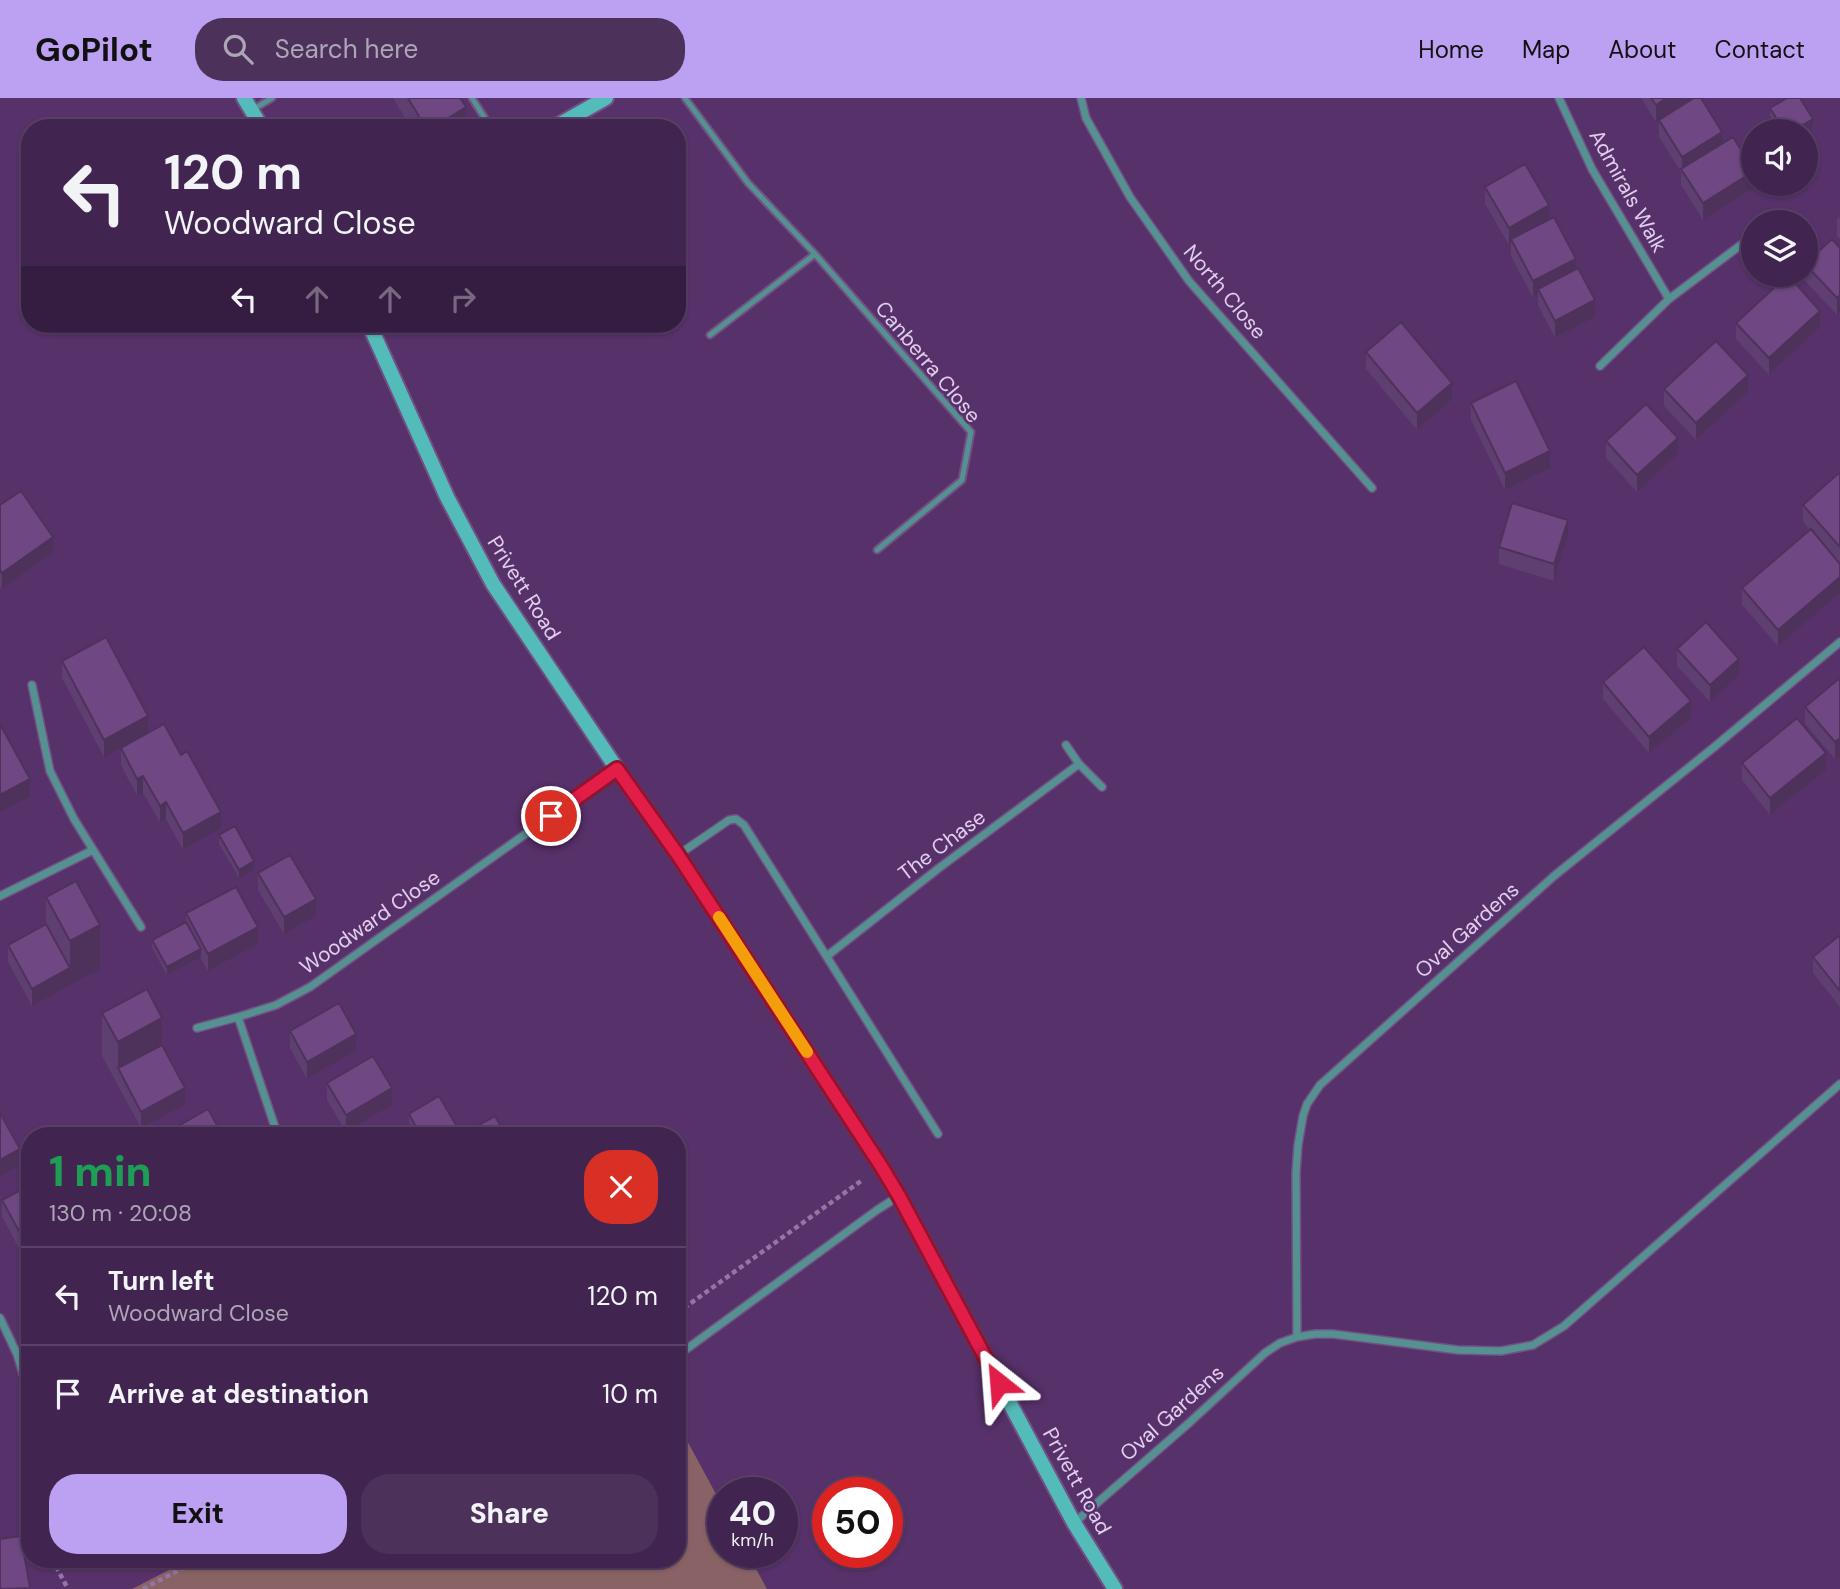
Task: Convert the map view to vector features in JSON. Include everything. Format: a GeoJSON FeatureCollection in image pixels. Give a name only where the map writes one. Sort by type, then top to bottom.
{"type":"FeatureCollection","features":[{"type":"Feature","properties":{"kind":"main road"},"geometry":{"type":"LineString","coordinates":[[569,119],[606,98]]}},
{"type":"Feature","properties":{"kind":"main road","name":"Privett Road"},"geometry":{"type":"LineString","coordinates":[[373,333],[447,497],[493,584],[678,855],[881,1166],[1074,1522],[1115,1589]]}},
{"type":"Feature","properties":{"kind":"street","name":"North Close"},"geometry":{"type":"LineString","coordinates":[[1081,98],[1086,118],[1130,197],[1189,281],[1372,488]]}},
{"type":"Feature","properties":{"kind":"street","name":"Admirals Walk"},"geometry":{"type":"LineString","coordinates":[[1559,98],[1592,169],[1669,299]]}},
{"type":"Feature","properties":{"kind":"street"},"geometry":{"type":"LineString","coordinates":[[1600,366],[1669,299],[1741,245]]}},
{"type":"Feature","properties":{"kind":"street","name":"Oval Gardens"},"geometry":{"type":"LineString","coordinates":[[1297,1337],[1298,1145],[1307,1104],[1320,1086],[1554,876],[1840,642]]}},
{"type":"Feature","properties":{"kind":"street"},"geometry":{"type":"LineString","coordinates":[[32,685],[50,771],[74,819],[141,927]]}},
{"type":"Feature","properties":{"kind":"street"},"geometry":{"type":"LineString","coordinates":[[1066,746],[1079,764],[1102,787]]}},
{"type":"Feature","properties":{"kind":"street","name":"The Chase"},"geometry":{"type":"LineString","coordinates":[[827,956],[939,868],[1079,764]]}},
{"type":"Feature","properties":{"kind":"street","name":"Woodward Close"},"geometry":{"type":"LineString","coordinates":[[197,1028],[276,1004],[310,987],[617,769]]}},
{"type":"Feature","properties":{"kind":"street"},"geometry":{"type":"LineString","coordinates":[[678,855],[729,820],[740,821],[750,832],[938,1134]]}},
{"type":"Feature","properties":{"kind":"street"},"geometry":{"type":"LineString","coordinates":[[0,896],[93,850]]}},
{"type":"Feature","properties":{"kind":"street"},"geometry":{"type":"LineString","coordinates":[[238,1017],[275,1127]]}},
{"type":"Feature","properties":{"kind":"street","name":"Oval Gardens"},"geometry":{"type":"LineString","coordinates":[[1074,1522],[1265,1353],[1280,1343],[1297,1337],[1333,1334],[1458,1350],[1502,1351],[1533,1345],[1564,1326],[1840,1084]]}},
{"type":"Feature","properties":{"kind":"street"},"geometry":{"type":"LineString","coordinates":[[686,1349],[899,1196]]}},
{"type":"Feature","properties":{"kind":"street"},"geometry":{"type":"LineString","coordinates":[[0,1318],[21,1367]]}},
{"type":"Feature","properties":{"kind":"lane"},"geometry":{"type":"LineString","coordinates":[[248,104],[272,98]]}},
{"type":"Feature","properties":{"kind":"lane"},"geometry":{"type":"LineString","coordinates":[[472,98],[485,119]]}},
{"type":"Feature","properties":{"kind":"lane","name":"Canberra Close"},"geometry":{"type":"LineString","coordinates":[[685,98],[748,183],[815,254],[971,432],[962,480],[877,550]]}},
{"type":"Feature","properties":{"kind":"lane"},"geometry":{"type":"LineString","coordinates":[[710,335],[815,254]]}},
{"type":"Feature","properties":{"kind":"path"},"geometry":{"type":"LineString","coordinates":[[686,1307],[881,1166]]}},
{"type":"Feature","properties":{"kind":"path"},"geometry":{"type":"LineString","coordinates":[[57,1568],[68,1589]]}},
{"type":"Feature","properties":{"kind":"path"},"geometry":{"type":"LineString","coordinates":[[143,1589],[183,1568]]}},
{"type":"Feature","properties":{"kind":"shaded area"},"geometry":{"type":"Polygon","coordinates":[[[686,1439],[707,1477],[707,1568],[756,1568],[767,1589],[132,1589],[173,1568],[686,1568],[686,1439]]]}},
{"type":"Feature","properties":{"kind":"building"},"geometry":{"type":"Polygon","coordinates":[[[408,98],[460,98],[466,107],[447,119],[421,119],[408,98]]]}},
{"type":"Feature","properties":{"kind":"building"},"geometry":{"type":"Polygon","coordinates":[[[1651,98],[1667,98],[1656,105],[1651,98]]]}},
{"type":"Feature","properties":{"kind":"building"},"geometry":{"type":"Polygon","coordinates":[[[1694,98],[1701,98],[1722,132],[1682,157],[1659,120],[1694,98]]]}},
{"type":"Feature","properties":{"kind":"building"},"geometry":{"type":"Polygon","coordinates":[[[1787,98],[1800,98],[1813,119],[1777,119],[1770,108],[1787,98]]]}},
{"type":"Feature","properties":{"kind":"building"},"geometry":{"type":"Polygon","coordinates":[[[1733,137],[1741,150],[1741,179],[1703,203],[1681,169],[1733,137]]]}},
{"type":"Feature","properties":{"kind":"building"},"geometry":{"type":"Polygon","coordinates":[[[1525,164],[1549,205],[1509,228],[1485,187],[1525,164]]]}},
{"type":"Feature","properties":{"kind":"building"},"geometry":{"type":"Polygon","coordinates":[[[1554,217],[1576,259],[1533,281],[1511,239],[1554,217]]]}},
{"type":"Feature","properties":{"kind":"building"},"geometry":{"type":"Polygon","coordinates":[[[1832,239],[1840,248],[1840,295],[1837,298],[1818,278],[1818,252],[1832,239]]]}},
{"type":"Feature","properties":{"kind":"building"},"geometry":{"type":"Polygon","coordinates":[[[1578,268],[1595,300],[1555,321],[1538,289],[1578,268]]]}},
{"type":"Feature","properties":{"kind":"building"},"geometry":{"type":"Polygon","coordinates":[[[1775,287],[1799,287],[1820,311],[1769,358],[1736,323],[1775,287]]]}},
{"type":"Feature","properties":{"kind":"building"},"geometry":{"type":"Polygon","coordinates":[[[1401,322],[1452,383],[1417,413],[1366,352],[1401,322]]]}},
{"type":"Feature","properties":{"kind":"building"},"geometry":{"type":"Polygon","coordinates":[[[1716,341],[1748,375],[1696,423],[1664,389],[1716,341]]]}},
{"type":"Feature","properties":{"kind":"building"},"geometry":{"type":"Polygon","coordinates":[[[1516,381],[1550,451],[1505,473],[1471,403],[1516,381]]]}},
{"type":"Feature","properties":{"kind":"building"},"geometry":{"type":"Polygon","coordinates":[[[1646,404],[1678,438],[1637,475],[1606,441],[1646,404]]]}},
{"type":"Feature","properties":{"kind":"building"},"geometry":{"type":"Polygon","coordinates":[[[1840,472],[1840,547],[1803,505],[1840,472]]]}},
{"type":"Feature","properties":{"kind":"building"},"geometry":{"type":"Polygon","coordinates":[[[21,491],[53,537],[2,573],[0,505],[21,491]]]}},
{"type":"Feature","properties":{"kind":"building"},"geometry":{"type":"Polygon","coordinates":[[[1512,503],[1568,520],[1554,564],[1499,547],[1512,503]]]}},
{"type":"Feature","properties":{"kind":"building"},"geometry":{"type":"Polygon","coordinates":[[[1811,529],[1840,564],[1840,577],[1778,630],[1742,588],[1811,529]]]}},
{"type":"Feature","properties":{"kind":"building"},"geometry":{"type":"Polygon","coordinates":[[[1706,622],[1739,659],[1710,685],[1677,649],[1706,622]]]}},
{"type":"Feature","properties":{"kind":"building"},"geometry":{"type":"Polygon","coordinates":[[[106,637],[148,716],[104,740],[62,661],[106,637]]]}},
{"type":"Feature","properties":{"kind":"building"},"geometry":{"type":"Polygon","coordinates":[[[1644,647],[1691,701],[1649,737],[1603,682],[1644,647]]]}},
{"type":"Feature","properties":{"kind":"building"},"geometry":{"type":"Polygon","coordinates":[[[1840,678],[1840,738],[1835,742],[1805,707],[1840,678]]]}},
{"type":"Feature","properties":{"kind":"building"},"geometry":{"type":"Polygon","coordinates":[[[1797,718],[1826,753],[1770,798],[1742,763],[1797,718]]]}},
{"type":"Feature","properties":{"kind":"building"},"geometry":{"type":"Polygon","coordinates":[[[164,724],[181,755],[187,751],[221,812],[183,833],[166,802],[160,806],[143,776],[137,779],[121,748],[164,724]]]}},
{"type":"Feature","properties":{"kind":"building"},"geometry":{"type":"Polygon","coordinates":[[[0,727],[30,779],[0,795],[0,727]]]}},
{"type":"Feature","properties":{"kind":"building"},"geometry":{"type":"Polygon","coordinates":[[[235,826],[254,861],[239,870],[219,835],[235,826]]]}},
{"type":"Feature","properties":{"kind":"building"},"geometry":{"type":"Polygon","coordinates":[[[290,855],[316,899],[284,917],[258,873],[290,855]]]}},
{"type":"Feature","properties":{"kind":"building"},"geometry":{"type":"Polygon","coordinates":[[[76,881],[100,925],[70,941],[46,897],[76,881]]]}},
{"type":"Feature","properties":{"kind":"building"},"geometry":{"type":"Polygon","coordinates":[[[236,887],[258,927],[208,954],[186,913],[236,887]]]}},
{"type":"Feature","properties":{"kind":"building"},"geometry":{"type":"Polygon","coordinates":[[[186,922],[201,949],[167,967],[152,940],[186,922]]]}},
{"type":"Feature","properties":{"kind":"building"},"geometry":{"type":"Polygon","coordinates":[[[46,924],[70,968],[32,989],[8,945],[46,924]]]}},
{"type":"Feature","properties":{"kind":"building"},"geometry":{"type":"Polygon","coordinates":[[[1840,935],[1840,991],[1813,957],[1840,935]]]}},
{"type":"Feature","properties":{"kind":"building"},"geometry":{"type":"Polygon","coordinates":[[[147,989],[162,1018],[118,1042],[102,1013],[147,989]]]}},
{"type":"Feature","properties":{"kind":"building"},"geometry":{"type":"Polygon","coordinates":[[[339,1003],[356,1034],[307,1062],[290,1031],[339,1003]]]}},
{"type":"Feature","properties":{"kind":"building"},"geometry":{"type":"Polygon","coordinates":[[[162,1045],[185,1088],[141,1112],[118,1068],[162,1045]]]}},
{"type":"Feature","properties":{"kind":"building"},"geometry":{"type":"Polygon","coordinates":[[[373,1056],[392,1088],[346,1115],[327,1083],[373,1056]]]}},
{"type":"Feature","properties":{"kind":"building"},"geometry":{"type":"Polygon","coordinates":[[[439,1096],[456,1125],[416,1127],[409,1114],[439,1096]]]}},
{"type":"Feature","properties":{"kind":"building"},"geometry":{"type":"Polygon","coordinates":[[[208,1109],[218,1127],[176,1127],[208,1109]]]}},
{"type":"Feature","properties":{"kind":"building"},"geometry":{"type":"Polygon","coordinates":[[[0,1113],[20,1149],[0,1160],[0,1113]]]}},
{"type":"Feature","properties":{"kind":"building"},"geometry":{"type":"Polygon","coordinates":[[[495,1116],[501,1127],[475,1127],[495,1116]]]}},
{"type":"Feature","properties":{"kind":"building"},"geometry":{"type":"Polygon","coordinates":[[[21,1190],[21,1235],[2,1200],[21,1190]]]}},
{"type":"Feature","properties":{"kind":"building"},"geometry":{"type":"Polygon","coordinates":[[[21,1536],[21,1568],[27,1568],[30,1588],[0,1589],[0,1539],[21,1536]]]}},
{"type":"Feature","properties":{"kind":"slow traffic"},"geometry":{"type":"LineString","coordinates":[[719,917],[807,1052]]}},
{"type":"Feature","properties":{"kind":"route"},"geometry":{"type":"LineString","coordinates":[[551,816],[617,769],[678,855],[881,1166],[999,1383]]}}]}
